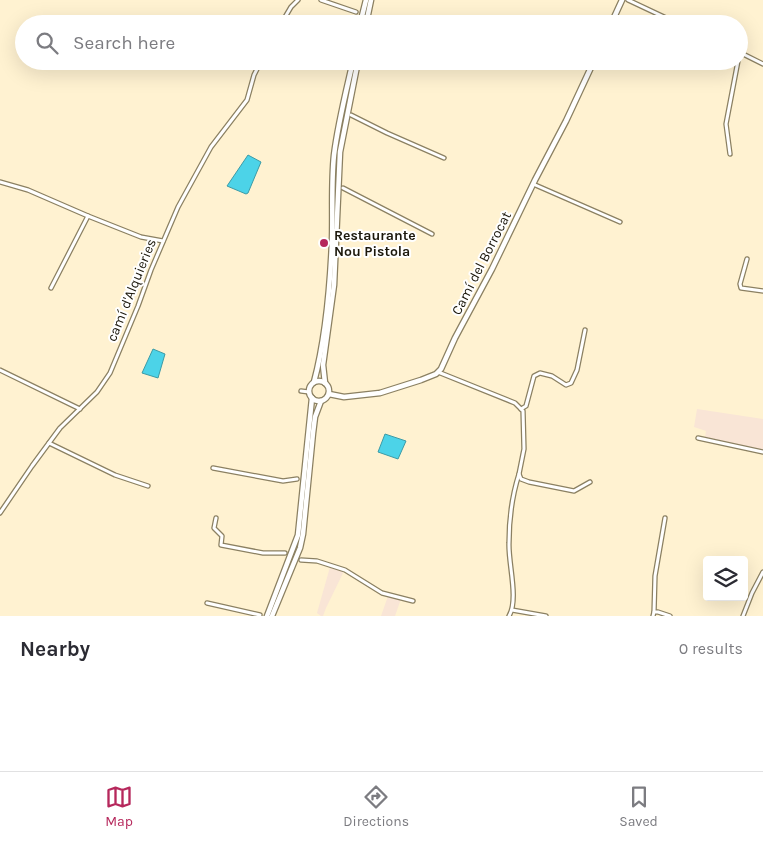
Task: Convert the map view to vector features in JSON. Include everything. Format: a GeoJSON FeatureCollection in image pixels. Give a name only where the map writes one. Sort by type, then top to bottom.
{"type":"FeatureCollection","features":[{"type":"Feature","properties":{"kind":"main road"},"geometry":{"type":"LineString","coordinates":[[362,15],[366,0]]}},
{"type":"Feature","properties":{"kind":"main road"},"geometry":{"type":"LineString","coordinates":[[368,15],[371,0]]}},
{"type":"Feature","properties":{"kind":"main road"},"geometry":{"type":"LineString","coordinates":[[615,15],[622,0]]}},
{"type":"Feature","properties":{"kind":"main road"},"geometry":{"type":"LineString","coordinates":[[267,616],[298,535],[312,398],[309,392],[314,382],[322,342],[329,286],[334,156],[350,70]]}},
{"type":"Feature","properties":{"kind":"main road"},"geometry":{"type":"LineString","coordinates":[[272,616],[300,548],[315,417],[321,401],[329,394],[323,365],[334,286],[340,152],[356,70]]}},
{"type":"Feature","properties":{"kind":"main road","name":"Camí del Borrocat"},"geometry":{"type":"LineString","coordinates":[[438,372],[481,291],[590,70]]}},
{"type":"Feature","properties":{"kind":"main road"},"geometry":{"type":"LineString","coordinates":[[329,394],[344,397],[380,393],[421,380],[438,372]]}},
{"type":"Feature","properties":{"kind":"main road"},"geometry":{"type":"LineString","coordinates":[[314,382],[325,382]]}},
{"type":"Feature","properties":{"kind":"main road"},"geometry":{"type":"LineString","coordinates":[[312,398],[321,401]]}},
{"type":"Feature","properties":{"kind":"street"},"geometry":{"type":"LineString","coordinates":[[286,15],[298,0]]}},
{"type":"Feature","properties":{"kind":"street"},"geometry":{"type":"LineString","coordinates":[[321,0],[356,12]]}},
{"type":"Feature","properties":{"kind":"street"},"geometry":{"type":"LineString","coordinates":[[628,0],[660,15]]}},
{"type":"Feature","properties":{"kind":"street"},"geometry":{"type":"LineString","coordinates":[[748,57],[763,64]]}},
{"type":"Feature","properties":{"kind":"street","name":"camí d'Alquieries"},"geometry":{"type":"LineString","coordinates":[[0,513],[60,428],[97,392],[110,373],[178,207],[211,147],[247,100],[257,70]]}},
{"type":"Feature","properties":{"kind":"street"},"geometry":{"type":"LineString","coordinates":[[730,154],[726,124],[736,70]]}},
{"type":"Feature","properties":{"kind":"street"},"geometry":{"type":"LineString","coordinates":[[352,116],[444,158]]}},
{"type":"Feature","properties":{"kind":"street"},"geometry":{"type":"LineString","coordinates":[[0,182],[28,190],[141,236],[163,241]]}},
{"type":"Feature","properties":{"kind":"street"},"geometry":{"type":"LineString","coordinates":[[533,184],[620,222]]}},
{"type":"Feature","properties":{"kind":"street"},"geometry":{"type":"LineString","coordinates":[[343,188],[432,234]]}},
{"type":"Feature","properties":{"kind":"street"},"geometry":{"type":"LineString","coordinates":[[51,288],[88,216]]}},
{"type":"Feature","properties":{"kind":"street"},"geometry":{"type":"LineString","coordinates":[[747,259],[740,284],[741,288],[763,291]]}},
{"type":"Feature","properties":{"kind":"street"},"geometry":{"type":"LineString","coordinates":[[521,409],[526,406],[534,376],[540,373],[552,376],[566,385],[571,383],[577,370],[585,330]]}},
{"type":"Feature","properties":{"kind":"street"},"geometry":{"type":"LineString","coordinates":[[0,370],[80,408]]}},
{"type":"Feature","properties":{"kind":"street"},"geometry":{"type":"LineString","coordinates":[[438,372],[515,403],[523,411],[524,449],[511,508],[508,544],[512,578],[512,610],[509,616]]}},
{"type":"Feature","properties":{"kind":"street"},"geometry":{"type":"LineString","coordinates":[[301,391],[309,392]]}},
{"type":"Feature","properties":{"kind":"street"},"geometry":{"type":"LineString","coordinates":[[698,438],[763,452]]}},
{"type":"Feature","properties":{"kind":"street"},"geometry":{"type":"LineString","coordinates":[[49,443],[115,475],[148,486]]}},
{"type":"Feature","properties":{"kind":"street"},"geometry":{"type":"LineString","coordinates":[[213,468],[283,481],[297,479]]}},
{"type":"Feature","properties":{"kind":"street"},"geometry":{"type":"LineString","coordinates":[[519,474],[521,479],[529,482],[574,491],[590,482]]}},
{"type":"Feature","properties":{"kind":"street"},"geometry":{"type":"LineString","coordinates":[[216,518],[214,528],[222,536],[222,544],[263,553],[285,553]]}},
{"type":"Feature","properties":{"kind":"street"},"geometry":{"type":"LineString","coordinates":[[665,518],[655,576],[653,614],[658,612],[670,616]]}},
{"type":"Feature","properties":{"kind":"street"},"geometry":{"type":"LineString","coordinates":[[301,560],[317,561],[345,570],[382,593],[413,601]]}},
{"type":"Feature","properties":{"kind":"street"},"geometry":{"type":"LineString","coordinates":[[744,616],[752,593],[763,572]]}},
{"type":"Feature","properties":{"kind":"street"},"geometry":{"type":"LineString","coordinates":[[206,603],[260,615]]}},
{"type":"Feature","properties":{"kind":"street"},"geometry":{"type":"LineString","coordinates":[[512,610],[546,616]]}},
{"type":"Feature","properties":{"kind":"shaded area"},"geometry":{"type":"Polygon","coordinates":[[[697,409],[763,419],[763,451],[705,438],[706,431],[694,427],[697,409]]]}},
{"type":"Feature","properties":{"kind":"shaded area"},"geometry":{"type":"Polygon","coordinates":[[[330,567],[344,571],[323,616],[321,616],[317,613],[330,567]]]}},
{"type":"Feature","properties":{"kind":"shaded area"},"geometry":{"type":"Polygon","coordinates":[[[388,596],[401,599],[395,616],[381,616],[388,596]]]}},
{"type":"Feature","properties":{"kind":"water"},"geometry":{"type":"Polygon","coordinates":[[[248,155],[261,162],[246,194],[227,186],[248,155]]]}},
{"type":"Feature","properties":{"kind":"water"},"geometry":{"type":"Polygon","coordinates":[[[153,349],[165,354],[158,378],[142,373],[153,349]]]}},
{"type":"Feature","properties":{"kind":"water"},"geometry":{"type":"Polygon","coordinates":[[[385,434],[406,441],[398,459],[378,452],[385,434]]]}},
{"type":"Feature","properties":{"kind":"place","name":"Restaurante Nou Pistola"},"geometry":{"type":"Point","coordinates":[324,243]}}]}
